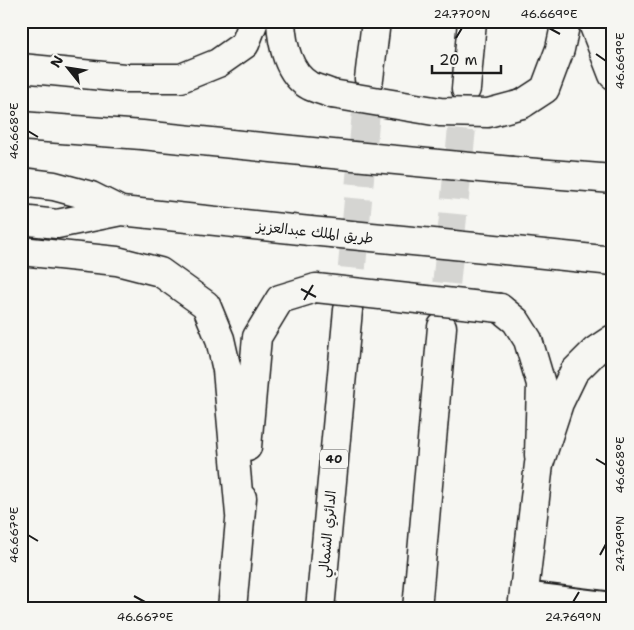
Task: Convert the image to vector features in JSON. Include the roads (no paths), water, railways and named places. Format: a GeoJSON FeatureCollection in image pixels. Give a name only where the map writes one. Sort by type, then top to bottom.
{"type":"FeatureCollection","features":[{"type":"Feature","properties":{"kind":"main road"},"geometry":{"type":"LineString","coordinates":[[21,68],[124,78],[181,78],[218,63],[244,44],[254,21]]}},
{"type":"Feature","properties":{"kind":"main road"},"geometry":{"type":"LineString","coordinates":[[281,21],[282,35],[292,69],[309,85],[332,94],[440,112],[488,113],[522,104],[545,89],[560,49],[566,21]]}},
{"type":"Feature","properties":{"kind":"main road"},"geometry":{"type":"LineString","coordinates":[[369,79],[376,21]]}},
{"type":"Feature","properties":{"kind":"main road"},"geometry":{"type":"LineString","coordinates":[[466,88],[472,21]]}},
{"type":"Feature","properties":{"kind":"main road"},"geometry":{"type":"LineString","coordinates":[[592,21],[613,75]]}},
{"type":"Feature","properties":{"kind":"main road"},"geometry":{"type":"LineString","coordinates":[[21,112],[142,135]]}},
{"type":"Feature","properties":{"kind":"main road"},"geometry":{"type":"LineString","coordinates":[[21,126],[142,135],[613,179]]}},
{"type":"Feature","properties":{"kind":"main road","name":"طريق الملك عبدالعزيز"},"geometry":{"type":"LineString","coordinates":[[21,182],[54,186],[91,196],[121,211],[310,232],[613,261]]}},
{"type":"Feature","properties":{"kind":"main road"},"geometry":{"type":"LineString","coordinates":[[21,220],[57,224],[121,211]]}},
{"type":"Feature","properties":{"kind":"main road"},"geometry":{"type":"LineString","coordinates":[[21,251],[117,261],[160,272],[206,305],[220,338],[227,370],[240,515]]}},
{"type":"Feature","properties":{"kind":"main road"},"geometry":{"type":"LineString","coordinates":[[232,609],[257,337],[280,299],[316,288],[500,308],[516,321],[528,340],[541,384],[539,464],[522,600]]}},
{"type":"Feature","properties":{"kind":"main road","name":"الدائري الشمالي"},"geometry":{"type":"LineString","coordinates":[[320,609],[348,310]]}},
{"type":"Feature","properties":{"kind":"main road"},"geometry":{"type":"LineString","coordinates":[[417,609],[442,327]]}},
{"type":"Feature","properties":{"kind":"main road"},"geometry":{"type":"LineString","coordinates":[[539,464],[559,402],[574,372],[595,351],[613,339]]}},
{"type":"Feature","properties":{"kind":"street"},"geometry":{"type":"LineString","coordinates":[[522,600],[613,603]]}},
{"type":"Feature","properties":{"kind":"tunnel"},"geometry":{"type":"LineString","coordinates":[[348,310],[369,79]]}},
{"type":"Feature","properties":{"kind":"tunnel"},"geometry":{"type":"LineString","coordinates":[[442,325],[466,89]]}}]}
